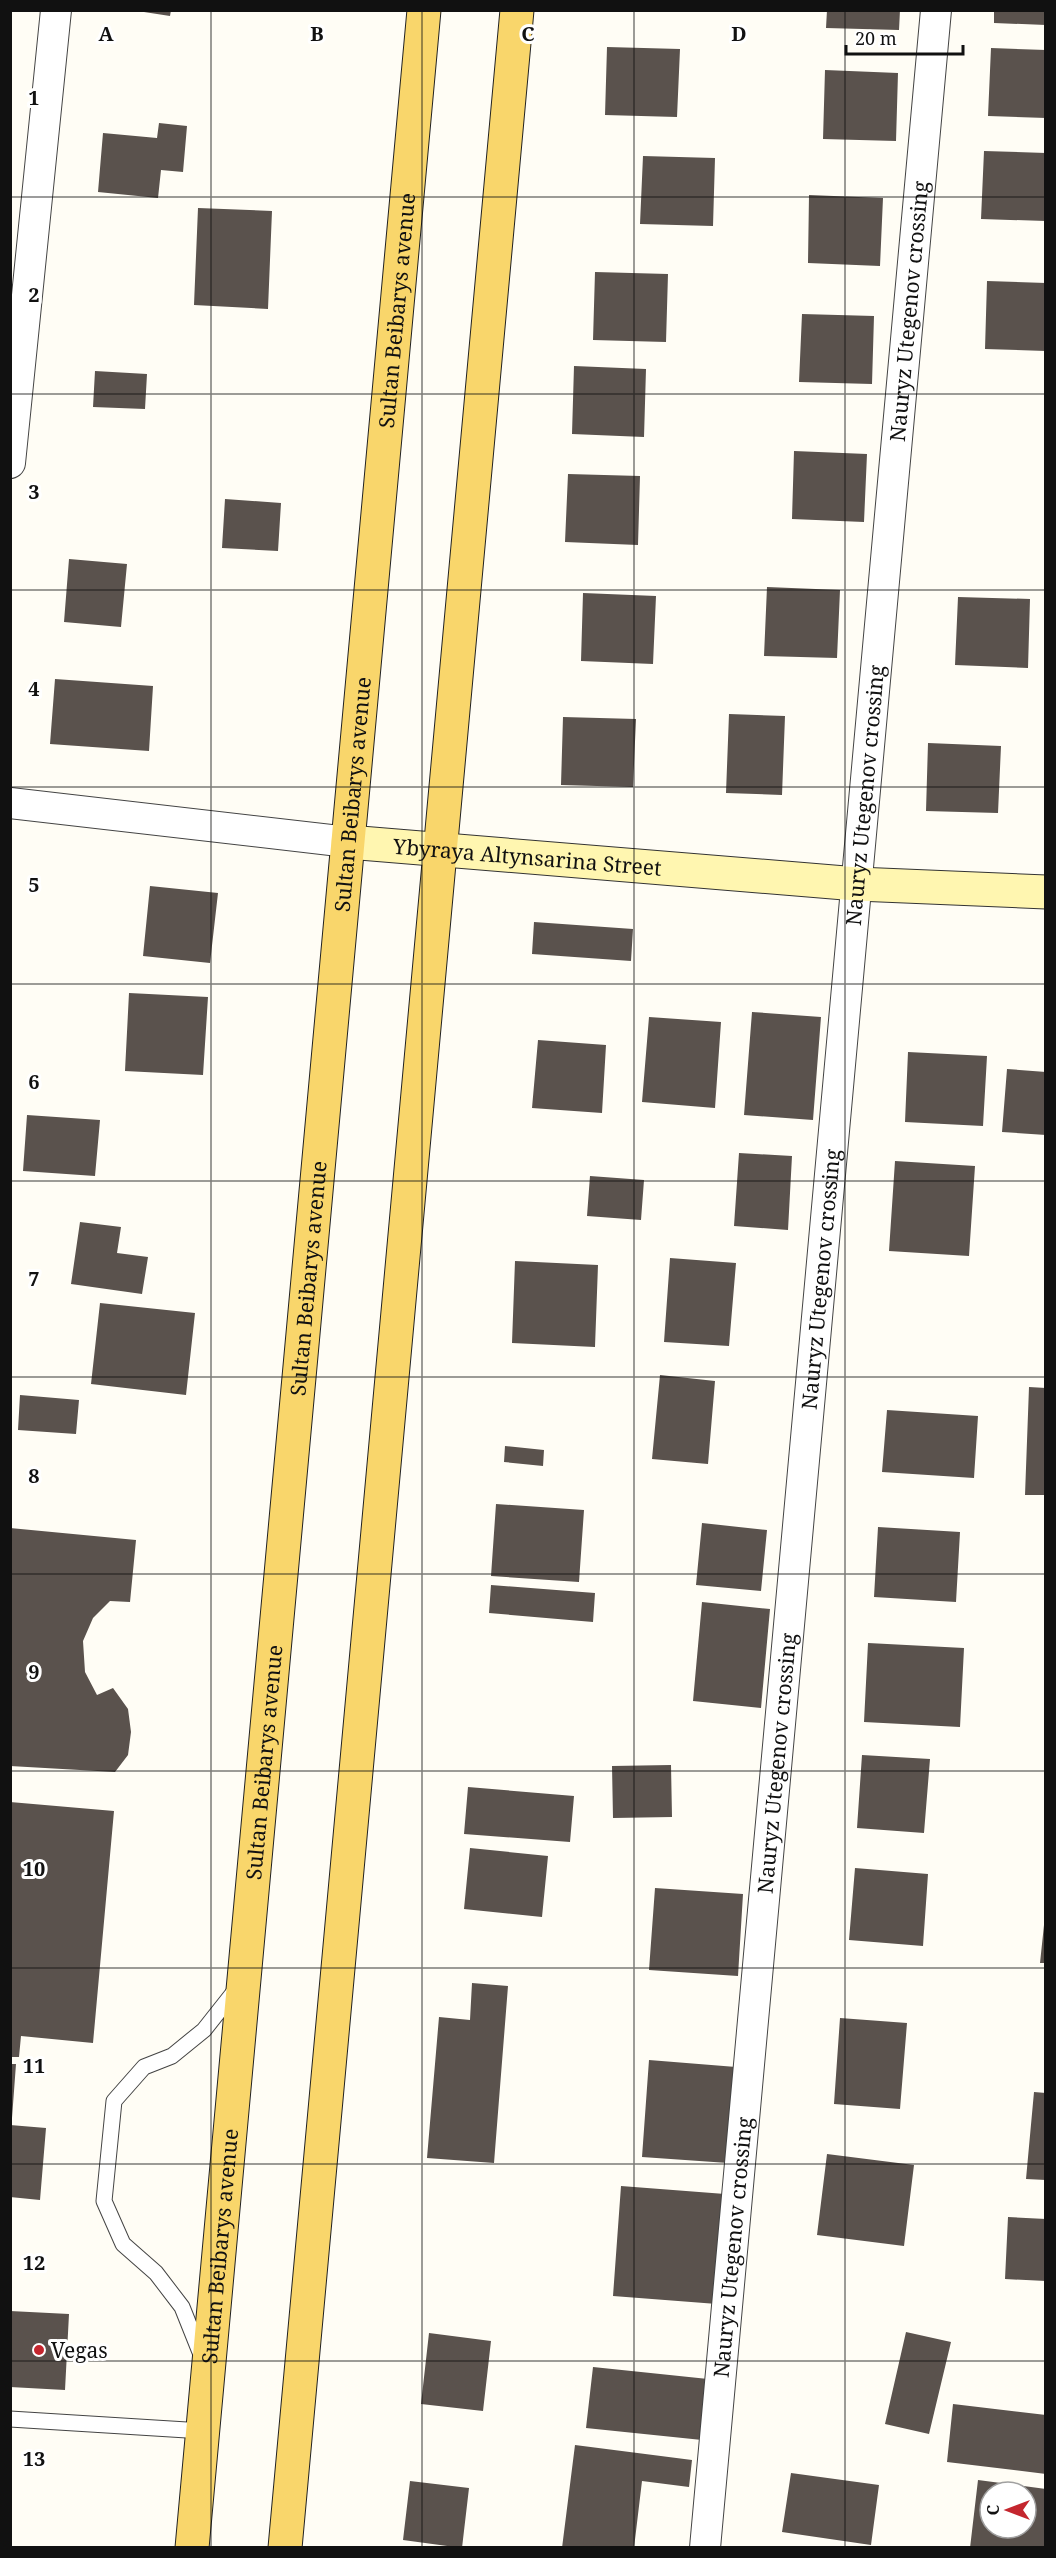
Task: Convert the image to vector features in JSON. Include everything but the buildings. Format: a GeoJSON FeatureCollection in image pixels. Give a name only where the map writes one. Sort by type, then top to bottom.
{"type":"FeatureCollection","features":[{"type":"Feature","properties":{"kind":"main road","name":"Sultan Beibarys avenue"},"geometry":{"type":"LineString","coordinates":[[192,2547],[424,10]]}},
{"type":"Feature","properties":{"kind":"main road"},"geometry":{"type":"LineString","coordinates":[[285,2547],[517,10]]}},
{"type":"Feature","properties":{"kind":"street"},"geometry":{"type":"LineString","coordinates":[[10,463],[56,10]]}},
{"type":"Feature","properties":{"kind":"street","name":"Nauryz Utegenov crossing"},"geometry":{"type":"LineString","coordinates":[[705,2547],[936,10]]}},
{"type":"Feature","properties":{"kind":"street","name":"Ybyraya Altynsarina Street"},"geometry":{"type":"LineString","coordinates":[[10,803],[348,842],[440,850],[856,884],[1046,891]]}},
{"type":"Feature","properties":{"kind":"lane"},"geometry":{"type":"LineString","coordinates":[[208,2374],[182,2307],[156,2273],[123,2244],[104,2201],[114,2101],[144,2067],[172,2056],[204,2030],[245,1977]]}},
{"type":"Feature","properties":{"kind":"lane"},"geometry":{"type":"LineString","coordinates":[[10,2420],[203,2431]]}},
{"type":"Feature","properties":{"kind":"place","name":"Vegas"},"geometry":{"type":"Point","coordinates":[39,2350]}}]}
